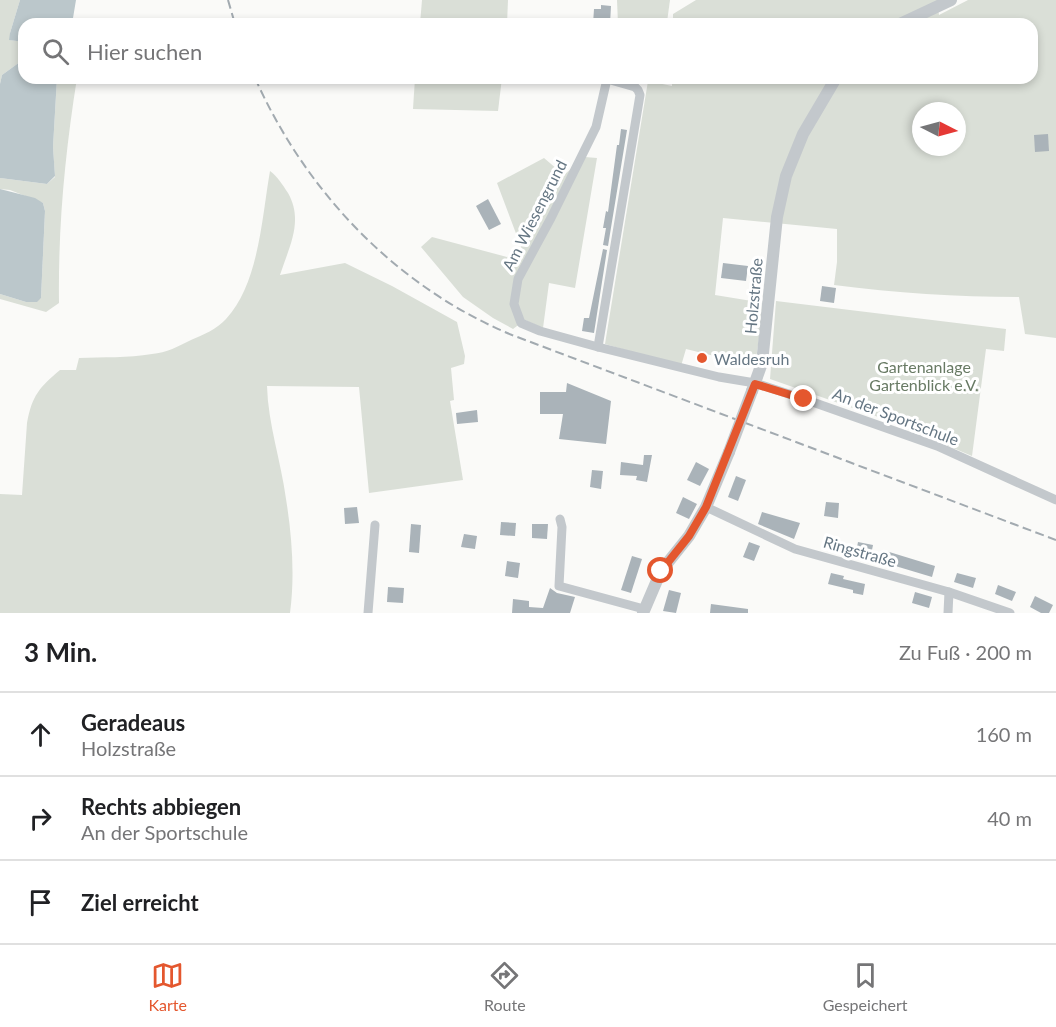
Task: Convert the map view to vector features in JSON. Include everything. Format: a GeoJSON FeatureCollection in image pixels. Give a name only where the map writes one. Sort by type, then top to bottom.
{"type":"FeatureCollection","features":[{"type":"Feature","properties":{"kind":"street"},"geometry":{"type":"LineString","coordinates":[[913,18],[951,0]]}},
{"type":"Feature","properties":{"kind":"street","name":"Am Wiesengrund"},"geometry":{"type":"LineString","coordinates":[[605,84],[596,127],[518,279],[514,304],[520,323],[598,347],[753,387]]}},
{"type":"Feature","properties":{"kind":"street","name":"Am Wiesengrund"},"geometry":{"type":"LineString","coordinates":[[598,347],[640,95],[635,87],[624,84]]}},
{"type":"Feature","properties":{"kind":"street","name":"Holzstraße"},"geometry":{"type":"LineString","coordinates":[[560,519],[562,527],[559,586],[644,611],[661,571],[689,536],[706,507],[753,387],[764,354],[777,217],[786,176],[803,134],[832,84]]}},
{"type":"Feature","properties":{"kind":"street","name":"An der Sportschule"},"geometry":{"type":"LineString","coordinates":[[753,387],[860,418],[937,446],[1056,500]]}},
{"type":"Feature","properties":{"kind":"street","name":"Ringstraße"},"geometry":{"type":"LineString","coordinates":[[706,507],[795,549],[948,592],[1010,613]]}},
{"type":"Feature","properties":{"kind":"street"},"geometry":{"type":"LineString","coordinates":[[368,613],[375,525]]}},
{"type":"Feature","properties":{"kind":"street"},"geometry":{"type":"LineString","coordinates":[[948,592],[948,613]]}},
{"type":"Feature","properties":{"kind":"green space"},"geometry":{"type":"Polygon","coordinates":[[[0,0],[20,0],[10,33],[10,40],[18,41],[18,63],[2,75],[0,84],[0,0]]]}},
{"type":"Feature","properties":{"kind":"green space"},"geometry":{"type":"Polygon","coordinates":[[[422,0],[508,0],[507,18],[420,18],[422,0]]]}},
{"type":"Feature","properties":{"kind":"green space"},"geometry":{"type":"Polygon","coordinates":[[[617,0],[670,0],[668,18],[618,18],[617,0]]]}},
{"type":"Feature","properties":{"kind":"green space"},"geometry":{"type":"Polygon","coordinates":[[[696,0],[937,0],[939,15],[968,0],[1056,0],[1056,338],[1025,334],[1019,297],[927,294],[834,285],[837,229],[723,218],[715,295],[764,303],[755,366],[686,349],[681,366],[605,344],[648,84],[672,86],[672,84],[1038,84],[1038,18],[673,18],[673,14],[696,0]]]}},
{"type":"Feature","properties":{"kind":"green space"},"geometry":{"type":"Polygon","coordinates":[[[57,84],[76,84],[63,190],[59,303],[46,312],[0,299],[0,294],[26,302],[41,298],[45,211],[43,203],[10,190],[0,189],[0,178],[47,184],[55,177],[53,147],[57,84]]]}},
{"type":"Feature","properties":{"kind":"green space"},"geometry":{"type":"Polygon","coordinates":[[[415,84],[501,84],[498,111],[413,109],[415,84]]]}},
{"type":"Feature","properties":{"kind":"green space"},"geometry":{"type":"Polygon","coordinates":[[[585,157],[597,158],[575,288],[549,283],[543,328],[525,320],[513,329],[493,318],[463,297],[421,247],[432,237],[507,257],[523,252],[497,183],[544,158],[564,175],[585,157]]]}},
{"type":"Feature","properties":{"kind":"green space"},"geometry":{"type":"Polygon","coordinates":[[[270,171],[288,193],[295,214],[291,244],[280,275],[345,263],[457,322],[465,356],[464,364],[451,368],[454,400],[450,401],[463,480],[369,493],[359,387],[267,386],[290,527],[293,570],[290,613],[0,613],[0,494],[22,495],[27,423],[34,398],[60,370],[76,370],[79,358],[134,356],[162,352],[205,334],[222,323],[237,304],[252,269],[270,171]]]}},
{"type":"Feature","properties":{"kind":"green space","name":"Gartenanlage Gartenblick e.V."},"geometry":{"type":"Polygon","coordinates":[[[776,301],[1006,329],[1004,351],[986,349],[972,456],[884,419],[770,379],[776,301]]]}},
{"type":"Feature","properties":{"kind":"shaded area"},"geometry":{"type":"Polygon","coordinates":[[[20,0],[76,0],[73,18],[18,18],[18,41],[9,40],[20,0]]]}},
{"type":"Feature","properties":{"kind":"shaded area"},"geometry":{"type":"Polygon","coordinates":[[[18,63],[18,84],[57,84],[53,147],[55,176],[47,184],[0,178],[0,84],[2,75],[18,63]]]}},
{"type":"Feature","properties":{"kind":"shaded area"},"geometry":{"type":"Polygon","coordinates":[[[0,189],[35,198],[43,203],[45,211],[41,298],[37,302],[26,302],[0,294],[0,189]]]}},
{"type":"Feature","properties":{"kind":"building"},"geometry":{"type":"Polygon","coordinates":[[[601,5],[611,6],[610,18],[593,18],[594,9],[601,9],[601,5]]]}},
{"type":"Feature","properties":{"kind":"building"},"geometry":{"type":"Polygon","coordinates":[[[621,129],[627,130],[608,246],[603,245],[606,228],[603,228],[606,211],[608,212],[621,129]]]}},
{"type":"Feature","properties":{"kind":"building"},"geometry":{"type":"Polygon","coordinates":[[[1048,134],[1049,151],[1035,152],[1034,135],[1048,134]]]}},
{"type":"Feature","properties":{"kind":"building"},"geometry":{"type":"Polygon","coordinates":[[[488,199],[501,224],[489,230],[476,206],[488,199]]]}},
{"type":"Feature","properties":{"kind":"building"},"geometry":{"type":"Polygon","coordinates":[[[603,249],[607,250],[594,333],[582,331],[584,318],[589,318],[603,249]]]}},
{"type":"Feature","properties":{"kind":"building"},"geometry":{"type":"Polygon","coordinates":[[[723,263],[748,266],[746,281],[721,278],[723,263]]]}},
{"type":"Feature","properties":{"kind":"building"},"geometry":{"type":"Polygon","coordinates":[[[822,286],[836,288],[834,303],[820,301],[822,286]]]}},
{"type":"Feature","properties":{"kind":"building"},"geometry":{"type":"Polygon","coordinates":[[[567,383],[611,401],[606,444],[559,439],[563,414],[540,414],[540,392],[566,392],[567,383]]]}},
{"type":"Feature","properties":{"kind":"building"},"geometry":{"type":"Polygon","coordinates":[[[477,410],[478,422],[457,424],[456,413],[477,410]]]}},
{"type":"Feature","properties":{"kind":"building"},"geometry":{"type":"Polygon","coordinates":[[[644,455],[652,455],[647,482],[636,480],[637,476],[620,475],[621,462],[643,465],[644,455]]]}},
{"type":"Feature","properties":{"kind":"building"},"geometry":{"type":"Polygon","coordinates":[[[696,462],[709,469],[700,486],[687,480],[696,462]]]}},
{"type":"Feature","properties":{"kind":"building"},"geometry":{"type":"Polygon","coordinates":[[[592,470],[603,471],[601,489],[590,487],[592,470]]]}},
{"type":"Feature","properties":{"kind":"building"},"geometry":{"type":"Polygon","coordinates":[[[736,476],[746,480],[738,501],[728,497],[736,476]]]}},
{"type":"Feature","properties":{"kind":"building"},"geometry":{"type":"Polygon","coordinates":[[[683,497],[697,504],[689,519],[676,513],[683,497]]]}},
{"type":"Feature","properties":{"kind":"building"},"geometry":{"type":"Polygon","coordinates":[[[826,502],[839,503],[838,518],[824,516],[826,502]]]}},
{"type":"Feature","properties":{"kind":"building"},"geometry":{"type":"Polygon","coordinates":[[[357,507],[359,523],[345,524],[344,508],[357,507]]]}},
{"type":"Feature","properties":{"kind":"building"},"geometry":{"type":"Polygon","coordinates":[[[762,512],[800,523],[794,539],[758,524],[762,512]]]}},
{"type":"Feature","properties":{"kind":"building"},"geometry":{"type":"Polygon","coordinates":[[[501,522],[516,523],[515,536],[500,535],[501,522]]]}},
{"type":"Feature","properties":{"kind":"building"},"geometry":{"type":"Polygon","coordinates":[[[411,524],[421,525],[419,553],[409,552],[411,524]]]}},
{"type":"Feature","properties":{"kind":"building"},"geometry":{"type":"Polygon","coordinates":[[[532,524],[548,524],[547,539],[532,538],[532,524]]]}},
{"type":"Feature","properties":{"kind":"building"},"geometry":{"type":"Polygon","coordinates":[[[464,534],[477,536],[475,549],[461,547],[464,534]]]}},
{"type":"Feature","properties":{"kind":"building"},"geometry":{"type":"Polygon","coordinates":[[[749,542],[760,546],[754,561],[743,557],[749,542]]]}},
{"type":"Feature","properties":{"kind":"building"},"geometry":{"type":"Polygon","coordinates":[[[858,542],[873,545],[870,560],[855,557],[858,542]]]}},
{"type":"Feature","properties":{"kind":"building"},"geometry":{"type":"Polygon","coordinates":[[[886,551],[935,566],[932,577],[882,562],[886,551]]]}},
{"type":"Feature","properties":{"kind":"building"},"geometry":{"type":"Polygon","coordinates":[[[632,556],[642,559],[631,593],[621,590],[632,556]]]}},
{"type":"Feature","properties":{"kind":"building"},"geometry":{"type":"Polygon","coordinates":[[[507,561],[520,563],[518,578],[505,576],[507,561]]]}},
{"type":"Feature","properties":{"kind":"building"},"geometry":{"type":"Polygon","coordinates":[[[831,573],[844,576],[843,579],[865,584],[863,595],[828,584],[831,573]]]}},
{"type":"Feature","properties":{"kind":"building"},"geometry":{"type":"Polygon","coordinates":[[[957,573],[976,578],[973,588],[954,582],[957,573]]]}},
{"type":"Feature","properties":{"kind":"building"},"geometry":{"type":"Polygon","coordinates":[[[998,585],[1016,592],[1012,601],[995,594],[998,585]]]}},
{"type":"Feature","properties":{"kind":"building"},"geometry":{"type":"Polygon","coordinates":[[[388,587],[404,588],[403,603],[387,602],[388,587]]]}},
{"type":"Feature","properties":{"kind":"building"},"geometry":{"type":"Polygon","coordinates":[[[550,588],[557,593],[575,597],[570,613],[512,613],[513,599],[529,601],[529,607],[543,608],[550,588]]]}},
{"type":"Feature","properties":{"kind":"building"},"geometry":{"type":"Polygon","coordinates":[[[669,590],[681,593],[676,613],[663,611],[669,590]]]}},
{"type":"Feature","properties":{"kind":"building"},"geometry":{"type":"Polygon","coordinates":[[[915,592],[932,597],[929,608],[912,603],[915,592]]]}},
{"type":"Feature","properties":{"kind":"building"},"geometry":{"type":"Polygon","coordinates":[[[1035,596],[1053,605],[1049,613],[1041,613],[1030,607],[1035,596]]]}},
{"type":"Feature","properties":{"kind":"building"},"geometry":{"type":"Polygon","coordinates":[[[711,604],[748,609],[748,613],[710,613],[711,604]]]}},
{"type":"Feature","properties":{"kind":"railway"},"geometry":{"type":"LineString","coordinates":[[228,0],[233,18]]}},
{"type":"Feature","properties":{"kind":"railway"},"geometry":{"type":"LineString","coordinates":[[258,84],[300,160],[328,197],[359,231],[393,263],[430,291],[470,315],[512,335],[1056,540]]}},
{"type":"Feature","properties":{"kind":"place","name":"Waldesruh"},"geometry":{"type":"Point","coordinates":[702,358]}},
{"type":"Feature","properties":{"kind":"route"},"geometry":{"type":"LineString","coordinates":[[661,571],[689,536],[706,507],[755,384],[804,399]]}}]}
